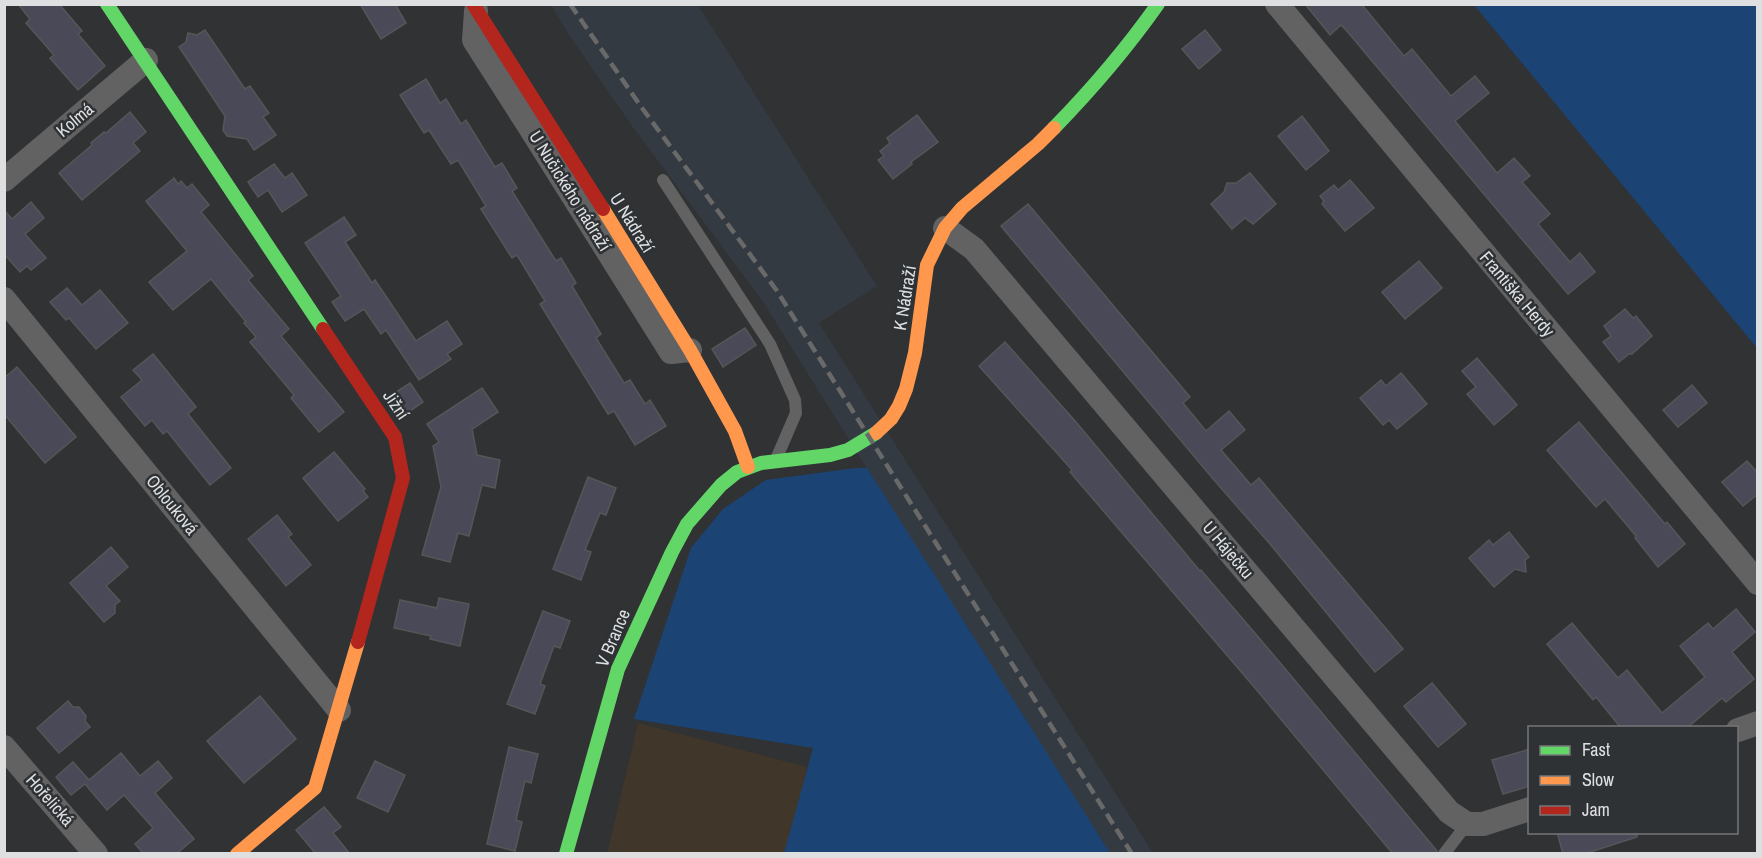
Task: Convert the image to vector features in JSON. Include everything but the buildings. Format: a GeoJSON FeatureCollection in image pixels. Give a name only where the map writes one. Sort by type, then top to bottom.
{"type":"FeatureCollection","features":[{"type":"Feature","properties":{"kind":"street","name":"Jižní"},"geometry":{"type":"LineString","coordinates":[[108,4],[395,437],[403,478],[315,788],[237,854]]}},
{"type":"Feature","properties":{"kind":"street","name":"K Nádraží"},"geometry":{"type":"LineString","coordinates":[[748,467],[761,463],[830,455],[848,450],[881,430],[899,406],[906,389],[915,353],[927,265],[945,228],[962,208],[1038,144],[1081,100],[1138,33],[1158,4]]}},
{"type":"Feature","properties":{"kind":"street","name":"Františka Herdy"},"geometry":{"type":"LineString","coordinates":[[1277,4],[1758,583]]}},
{"type":"Feature","properties":{"kind":"street","name":"U Nučického nádraží"},"geometry":{"type":"LineString","coordinates":[[475,8],[474,40],[671,352],[690,350]]}},
{"type":"Feature","properties":{"kind":"street","name":"Kolmá"},"geometry":{"type":"LineString","coordinates":[[4,180],[146,60]]}},
{"type":"Feature","properties":{"kind":"street","name":"U Háječku"},"geometry":{"type":"LineString","coordinates":[[945,228],[974,249],[1449,812],[1467,824]]}},
{"type":"Feature","properties":{"kind":"street","name":"Oblouková"},"geometry":{"type":"LineString","coordinates":[[4,299],[339,710]]}},
{"type":"Feature","properties":{"kind":"street"},"geometry":{"type":"LineString","coordinates":[[690,350],[735,431],[748,467]]}},
{"type":"Feature","properties":{"kind":"street","name":"V Brance"},"geometry":{"type":"LineString","coordinates":[[566,854],[618,669],[672,552],[687,524],[705,503],[737,472],[748,467]]}},
{"type":"Feature","properties":{"kind":"street","name":"Hořelická"},"geometry":{"type":"LineString","coordinates":[[4,747],[96,854]]}},
{"type":"Feature","properties":{"kind":"street"},"geometry":{"type":"LineString","coordinates":[[1467,824],[1483,824],[1528,810]]}},
{"type":"Feature","properties":{"kind":"lane"},"geometry":{"type":"LineString","coordinates":[[663,180],[770,344],[795,400],[796,413],[776,461]]}},
{"type":"Feature","properties":{"kind":"lane"},"geometry":{"type":"LineString","coordinates":[[1444,854],[1467,824]]}},
{"type":"Feature","properties":{"kind":"shaded area"},"geometry":{"type":"Polygon","coordinates":[[[551,5],[698,5],[877,286],[819,323],[1153,853],[1110,853],[762,300],[632,126],[551,5]]]}},
{"type":"Feature","properties":{"kind":"shaded area"},"geometry":{"type":"Polygon","coordinates":[[[1474,5],[1757,5],[1757,348],[1474,5]]]}},
{"type":"Feature","properties":{"kind":"shaded area"},"geometry":{"type":"Polygon","coordinates":[[[867,468],[1110,853],[784,853],[813,748],[634,719],[691,548],[723,509],[766,480],[867,468]]]}},
{"type":"Feature","properties":{"kind":"shaded area"},"geometry":{"type":"Polygon","coordinates":[[[638,723],[807,767],[788,853],[607,854],[638,723]]]}},
{"type":"Feature","properties":{"kind":"railway"},"geometry":{"type":"LineString","coordinates":[[570,4],[642,108],[777,291],[1132,854]]}},
{"type":"Feature","properties":{"kind":"traffic: fast"},"geometry":{"type":"LineString","coordinates":[[107,4],[323,329]]}},
{"type":"Feature","properties":{"kind":"traffic: fast"},"geometry":{"type":"LineString","coordinates":[[1054,128],[1109,68],[1158,4]]}},
{"type":"Feature","properties":{"kind":"traffic: fast"},"geometry":{"type":"LineString","coordinates":[[566,854],[618,669],[687,524],[721,485],[737,472],[761,463],[830,455],[848,450],[876,433]]}},
{"type":"Feature","properties":{"kind":"traffic: slow"},"geometry":{"type":"LineString","coordinates":[[876,433],[891,419],[906,389],[915,353],[927,265],[945,228],[962,208],[1054,128]]}},
{"type":"Feature","properties":{"kind":"traffic: slow"},"geometry":{"type":"LineString","coordinates":[[603,209],[690,350],[735,431],[748,467]]}},
{"type":"Feature","properties":{"kind":"traffic: slow"},"geometry":{"type":"LineString","coordinates":[[237,854],[315,788],[358,642]]}},
{"type":"Feature","properties":{"kind":"traffic: jam"},"geometry":{"type":"LineString","coordinates":[[473,4],[603,209]]}},
{"type":"Feature","properties":{"kind":"traffic: jam"},"geometry":{"type":"LineString","coordinates":[[323,329],[395,437],[403,478],[358,642]]}}]}
